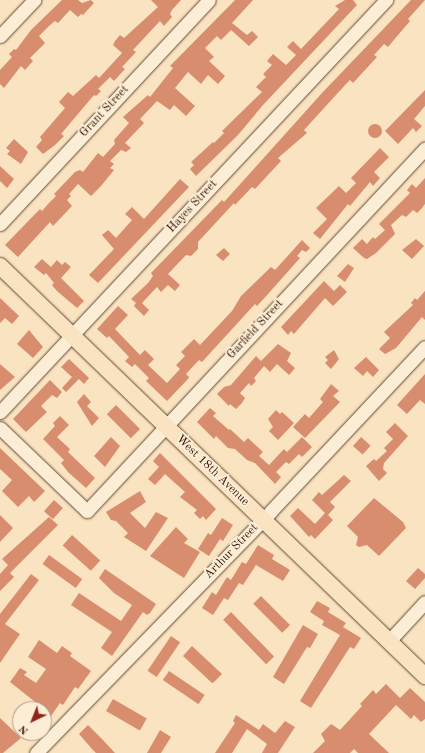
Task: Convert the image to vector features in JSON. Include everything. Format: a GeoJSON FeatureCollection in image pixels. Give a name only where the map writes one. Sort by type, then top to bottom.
{"type":"FeatureCollection","features":[{"type":"Feature","properties":{"kind":"main road","name":"West 18th Avenue"},"geometry":{"type":"LineString","coordinates":[[0,266],[425,676]]}},
{"type":"Feature","properties":{"kind":"street"},"geometry":{"type":"LineString","coordinates":[[0,36],[34,0]]}},
{"type":"Feature","properties":{"kind":"street","name":"Grant Street"},"geometry":{"type":"LineString","coordinates":[[0,224],[209,0]]}},
{"type":"Feature","properties":{"kind":"street","name":"Hayes Street"},"geometry":{"type":"LineString","coordinates":[[0,412],[386,0]]}},
{"type":"Feature","properties":{"kind":"street","name":"Garfield Street"},"geometry":{"type":"LineString","coordinates":[[0,428],[86,511],[425,148]]}},
{"type":"Feature","properties":{"kind":"street","name":"Arthur Street"},"geometry":{"type":"LineString","coordinates":[[36,753],[263,520],[425,347]]}},
{"type":"Feature","properties":{"kind":"street"},"geometry":{"type":"LineString","coordinates":[[389,641],[425,602]]}},
{"type":"Feature","properties":{"kind":"building"},"geometry":{"type":"Polygon","coordinates":[[[62,0],[78,0],[82,3],[91,0],[94,3],[83,15],[81,14],[78,17],[70,10],[58,23],[55,21],[49,26],[39,36],[45,43],[30,58],[33,61],[25,70],[21,66],[4,88],[0,84],[0,70],[12,57],[9,54],[14,49],[16,50],[31,30],[62,0]]]}},
{"type":"Feature","properties":{"kind":"building"},"geometry":{"type":"Polygon","coordinates":[[[151,0],[181,0],[172,10],[170,14],[172,17],[164,26],[160,21],[133,50],[136,52],[122,67],[125,69],[114,81],[110,77],[98,89],[101,91],[96,96],[94,95],[61,134],[64,136],[43,154],[36,147],[42,140],[40,137],[65,108],[59,102],[68,92],[73,96],[96,75],[99,78],[122,53],[113,45],[115,41],[120,35],[124,38],[158,7],[151,0]]]}},
{"type":"Feature","properties":{"kind":"building"},"geometry":{"type":"Polygon","coordinates":[[[235,0],[253,0],[232,23],[247,35],[252,31],[258,37],[249,46],[231,30],[221,40],[217,36],[205,48],[214,57],[209,61],[225,76],[218,84],[208,75],[201,84],[188,72],[175,88],[195,106],[186,116],[174,105],[170,110],[157,101],[140,119],[144,123],[125,143],[131,148],[126,152],[121,150],[110,161],[114,164],[110,168],[114,170],[101,186],[91,196],[78,184],[69,194],[71,196],[67,200],[72,206],[53,226],[50,222],[18,257],[5,245],[40,209],[42,211],[56,196],[54,194],[75,172],[80,170],[83,172],[98,153],[103,157],[115,144],[114,140],[129,123],[123,117],[148,95],[150,97],[173,68],[170,66],[235,0]]]}},
{"type":"Feature","properties":{"kind":"building"},"geometry":{"type":"Polygon","coordinates":[[[345,0],[353,0],[357,5],[263,105],[238,135],[196,176],[190,169],[194,165],[191,162],[213,142],[214,143],[224,133],[222,131],[262,92],[256,87],[266,77],[263,74],[272,65],[267,61],[273,54],[286,65],[296,55],[287,47],[293,41],[301,49],[339,9],[335,6],[345,0]]]}},
{"type":"Feature","properties":{"kind":"building"},"geometry":{"type":"Polygon","coordinates":[[[411,0],[425,0],[408,19],[410,21],[388,47],[384,44],[374,55],[377,57],[353,83],[350,80],[346,84],[304,130],[307,133],[278,158],[281,161],[255,189],[252,187],[235,205],[234,203],[198,242],[198,249],[191,256],[186,255],[168,274],[180,285],[175,291],[168,285],[161,292],[157,287],[142,303],[149,310],[144,316],[134,306],[136,303],[131,299],[148,283],[153,276],[151,273],[222,200],[224,202],[322,93],[411,0]]]}},
{"type":"Feature","properties":{"kind":"building"},"geometry":{"type":"Polygon","coordinates":[[[425,90],[425,106],[414,119],[422,126],[416,132],[413,128],[398,144],[385,131],[425,90]]]}},
{"type":"Feature","properties":{"kind":"building"},"geometry":{"type":"Polygon","coordinates":[[[375,124],[380,126],[382,131],[380,136],[375,138],[370,136],[368,131],[370,126],[375,124]]]}},
{"type":"Feature","properties":{"kind":"building"},"geometry":{"type":"Polygon","coordinates":[[[14,139],[28,152],[21,164],[7,154],[10,151],[6,148],[14,139]]]}},
{"type":"Feature","properties":{"kind":"building"},"geometry":{"type":"Polygon","coordinates":[[[380,148],[389,157],[374,172],[380,178],[373,186],[370,182],[350,206],[348,204],[320,239],[313,233],[327,219],[316,208],[339,186],[346,193],[356,183],[351,178],[380,148]]]}},
{"type":"Feature","properties":{"kind":"building"},"geometry":{"type":"Polygon","coordinates":[[[0,166],[14,179],[7,188],[0,181],[0,166]]]}},
{"type":"Feature","properties":{"kind":"building"},"geometry":{"type":"Polygon","coordinates":[[[425,178],[425,204],[422,208],[417,213],[413,210],[406,217],[402,215],[391,225],[395,234],[376,253],[367,259],[364,258],[353,248],[362,239],[367,244],[373,237],[375,239],[385,230],[379,224],[410,193],[407,190],[412,184],[416,188],[425,178]]]}},
{"type":"Feature","properties":{"kind":"building"},"geometry":{"type":"Polygon","coordinates":[[[180,179],[189,187],[98,283],[89,275],[114,249],[102,235],[108,230],[116,238],[132,220],[125,214],[132,207],[144,219],[180,179]]]}},
{"type":"Feature","properties":{"kind":"building"},"geometry":{"type":"Polygon","coordinates":[[[416,239],[424,246],[412,259],[402,250],[416,239]]]}},
{"type":"Feature","properties":{"kind":"building"},"geometry":{"type":"Polygon","coordinates":[[[302,240],[310,248],[306,252],[302,250],[297,256],[300,258],[257,306],[255,304],[202,362],[199,360],[186,374],[189,377],[188,379],[167,401],[146,381],[149,378],[135,364],[132,367],[125,361],[129,357],[109,336],[107,338],[97,329],[118,306],[128,315],[115,329],[140,355],[145,350],[154,359],[148,365],[167,383],[180,369],[176,365],[185,356],[181,352],[194,339],[200,345],[232,311],[241,296],[271,267],[275,270],[302,240]]]}},
{"type":"Feature","properties":{"kind":"building"},"geometry":{"type":"Polygon","coordinates":[[[224,248],[230,254],[223,261],[216,255],[224,248]]]}},
{"type":"Feature","properties":{"kind":"building"},"geometry":{"type":"Polygon","coordinates":[[[42,259],[51,267],[57,260],[62,265],[65,262],[71,267],[61,278],[84,301],[77,308],[57,291],[52,285],[54,283],[46,273],[44,275],[34,267],[42,259]]]}},
{"type":"Feature","properties":{"kind":"building"},"geometry":{"type":"Polygon","coordinates":[[[348,264],[354,268],[345,282],[337,276],[348,264]]]}},
{"type":"Feature","properties":{"kind":"building"},"geometry":{"type":"Polygon","coordinates":[[[324,281],[334,291],[340,285],[347,292],[333,306],[325,298],[294,334],[291,331],[288,335],[281,327],[324,281]]]}},
{"type":"Feature","properties":{"kind":"building"},"geometry":{"type":"Polygon","coordinates":[[[425,291],[425,320],[422,317],[396,348],[385,354],[379,349],[390,338],[384,332],[413,305],[411,303],[415,298],[417,300],[425,291]]]}},
{"type":"Feature","properties":{"kind":"building"},"geometry":{"type":"Polygon","coordinates":[[[0,298],[19,316],[12,324],[5,318],[0,323],[0,298]]]}},
{"type":"Feature","properties":{"kind":"building"},"geometry":{"type":"Polygon","coordinates":[[[29,330],[43,347],[33,358],[17,344],[29,330]]]}},
{"type":"Feature","properties":{"kind":"building"},"geometry":{"type":"Polygon","coordinates":[[[278,344],[291,353],[287,361],[295,368],[289,375],[277,364],[270,372],[264,366],[254,378],[256,381],[251,386],[249,383],[240,393],[245,398],[242,403],[236,409],[230,404],[229,406],[217,394],[224,387],[231,385],[256,356],[261,361],[278,344]]]}},
{"type":"Feature","properties":{"kind":"building"},"geometry":{"type":"Polygon","coordinates":[[[334,350],[339,359],[331,369],[325,363],[328,360],[325,357],[334,350]]]}},
{"type":"Feature","properties":{"kind":"building"},"geometry":{"type":"Polygon","coordinates":[[[366,357],[379,370],[373,377],[367,371],[363,376],[354,368],[366,357]]]}},
{"type":"Feature","properties":{"kind":"building"},"geometry":{"type":"Polygon","coordinates":[[[69,359],[89,378],[84,384],[79,379],[66,392],[62,388],[72,377],[61,367],[69,359]]]}},
{"type":"Feature","properties":{"kind":"building"},"geometry":{"type":"Polygon","coordinates":[[[0,364],[15,377],[0,390],[0,364]]]}},
{"type":"Feature","properties":{"kind":"building"},"geometry":{"type":"Polygon","coordinates":[[[425,374],[425,404],[420,400],[407,414],[397,405],[425,374]]]}},
{"type":"Feature","properties":{"kind":"building"},"geometry":{"type":"Polygon","coordinates":[[[50,380],[62,392],[57,398],[52,395],[41,406],[47,412],[26,432],[13,419],[50,380]]]}},
{"type":"Feature","properties":{"kind":"building"},"geometry":{"type":"Polygon","coordinates":[[[331,384],[339,391],[333,396],[340,402],[305,438],[293,427],[305,414],[309,418],[323,402],[320,399],[331,384]]]}},
{"type":"Feature","properties":{"kind":"building"},"geometry":{"type":"Polygon","coordinates":[[[84,394],[91,402],[87,406],[99,418],[92,426],[77,402],[84,394]]]}},
{"type":"Feature","properties":{"kind":"building"},"geometry":{"type":"Polygon","coordinates":[[[116,405],[140,429],[131,438],[107,414],[116,405]]]}},
{"type":"Feature","properties":{"kind":"building"},"geometry":{"type":"Polygon","coordinates":[[[210,408],[216,413],[213,416],[229,430],[230,429],[244,442],[248,438],[263,452],[259,456],[269,465],[284,449],[287,452],[302,437],[312,447],[302,457],[299,454],[289,464],[286,462],[276,472],[281,477],[275,484],[255,463],[247,460],[235,449],[228,448],[216,436],[214,439],[197,422],[210,408]]]}},
{"type":"Feature","properties":{"kind":"building"},"geometry":{"type":"Polygon","coordinates":[[[276,410],[280,414],[282,412],[294,423],[278,440],[269,431],[273,427],[268,419],[276,410]]]}},
{"type":"Feature","properties":{"kind":"building"},"geometry":{"type":"Polygon","coordinates":[[[60,416],[69,425],[57,437],[70,449],[68,452],[95,478],[86,488],[68,472],[61,463],[64,460],[43,439],[55,426],[53,423],[60,416]]]}},
{"type":"Feature","properties":{"kind":"building"},"geometry":{"type":"Polygon","coordinates":[[[395,423],[408,436],[384,463],[383,469],[387,473],[379,481],[366,466],[374,459],[376,461],[387,451],[384,448],[393,439],[386,432],[395,423]]]}},
{"type":"Feature","properties":{"kind":"building"},"geometry":{"type":"Polygon","coordinates":[[[111,437],[120,446],[105,467],[94,456],[111,437]]]}},
{"type":"Feature","properties":{"kind":"building"},"geometry":{"type":"Polygon","coordinates":[[[361,437],[371,446],[363,455],[353,446],[361,437]]]}},
{"type":"Feature","properties":{"kind":"building"},"geometry":{"type":"Polygon","coordinates":[[[0,448],[45,491],[34,502],[29,496],[18,507],[2,491],[12,480],[0,469],[0,448]]]}},
{"type":"Feature","properties":{"kind":"building"},"geometry":{"type":"Polygon","coordinates":[[[160,453],[216,509],[206,520],[203,516],[200,519],[194,513],[197,510],[180,497],[185,492],[165,474],[155,485],[148,479],[159,467],[153,461],[160,453]]]}},
{"type":"Feature","properties":{"kind":"building"},"geometry":{"type":"Polygon","coordinates":[[[344,475],[351,481],[330,502],[335,507],[328,515],[333,520],[315,539],[311,535],[309,537],[290,516],[298,508],[315,524],[325,513],[312,500],[319,492],[322,495],[344,475]]]}},
{"type":"Feature","properties":{"kind":"building"},"geometry":{"type":"Polygon","coordinates":[[[140,491],[146,502],[130,513],[145,528],[156,512],[168,518],[146,551],[124,537],[128,533],[116,521],[111,520],[106,512],[140,491]]]}},
{"type":"Feature","properties":{"kind":"building"},"geometry":{"type":"Polygon","coordinates":[[[374,498],[403,522],[406,528],[379,556],[367,545],[359,547],[356,545],[358,537],[347,526],[374,498]]]}},
{"type":"Feature","properties":{"kind":"building"},"geometry":{"type":"Polygon","coordinates":[[[54,500],[63,508],[53,519],[44,511],[54,500]]]}},
{"type":"Feature","properties":{"kind":"building"},"geometry":{"type":"Polygon","coordinates":[[[0,515],[13,528],[0,542],[0,515]]]}},
{"type":"Feature","properties":{"kind":"building"},"geometry":{"type":"Polygon","coordinates":[[[49,517],[58,525],[10,573],[14,577],[0,591],[0,574],[8,565],[2,559],[49,517]]]}},
{"type":"Feature","properties":{"kind":"building"},"geometry":{"type":"Polygon","coordinates":[[[222,518],[233,525],[223,541],[220,539],[209,556],[198,549],[208,533],[211,535],[222,518]]]}},
{"type":"Feature","properties":{"kind":"building"},"geometry":{"type":"Polygon","coordinates":[[[176,527],[188,539],[184,543],[200,552],[184,578],[150,556],[176,527]]]}},
{"type":"Feature","properties":{"kind":"building"},"geometry":{"type":"Polygon","coordinates":[[[72,535],[100,560],[91,571],[63,545],[72,535]]]}},
{"type":"Feature","properties":{"kind":"building"},"geometry":{"type":"Polygon","coordinates":[[[258,545],[274,555],[272,559],[290,570],[283,581],[256,565],[243,585],[239,583],[228,600],[224,598],[213,615],[202,608],[212,592],[216,595],[227,577],[231,580],[242,562],[246,564],[258,545]]]}},
{"type":"Feature","properties":{"kind":"building"},"geometry":{"type":"Polygon","coordinates":[[[49,555],[82,579],[76,588],[43,564],[49,555]]]}},
{"type":"Feature","properties":{"kind":"building"},"geometry":{"type":"Polygon","coordinates":[[[418,568],[425,574],[425,578],[415,589],[406,581],[418,568]]]}},
{"type":"Feature","properties":{"kind":"building"},"geometry":{"type":"Polygon","coordinates":[[[105,569],[156,604],[147,615],[143,612],[112,656],[101,648],[112,632],[71,605],[79,593],[121,621],[132,605],[114,593],[99,578],[105,569]]]}},
{"type":"Feature","properties":{"kind":"building"},"geometry":{"type":"Polygon","coordinates":[[[31,574],[39,580],[5,624],[20,634],[0,663],[0,614],[31,574]]]}},
{"type":"Feature","properties":{"kind":"building"},"geometry":{"type":"Polygon","coordinates":[[[261,596],[290,625],[282,633],[253,604],[261,596]]]}},
{"type":"Feature","properties":{"kind":"building"},"geometry":{"type":"Polygon","coordinates":[[[317,601],[330,608],[328,612],[346,623],[343,627],[361,638],[354,649],[350,647],[311,708],[300,701],[340,635],[322,625],[324,621],[310,612],[317,601]]]}},
{"type":"Feature","properties":{"kind":"building"},"geometry":{"type":"Polygon","coordinates":[[[231,612],[274,657],[266,664],[223,620],[231,612]]]}},
{"type":"Feature","properties":{"kind":"building"},"geometry":{"type":"Polygon","coordinates":[[[303,625],[318,634],[310,648],[307,647],[284,684],[273,677],[303,625]]]}},
{"type":"Feature","properties":{"kind":"building"},"geometry":{"type":"Polygon","coordinates":[[[171,636],[180,642],[157,677],[148,671],[171,636]]]}},
{"type":"Feature","properties":{"kind":"building"},"geometry":{"type":"Polygon","coordinates":[[[39,640],[57,653],[62,646],[72,653],[70,656],[91,671],[78,689],[75,687],[63,705],[60,703],[52,714],[52,701],[34,701],[10,682],[20,668],[27,672],[24,675],[36,683],[46,669],[28,657],[39,640]]]}},
{"type":"Feature","properties":{"kind":"building"},"geometry":{"type":"Polygon","coordinates":[[[192,646],[222,674],[214,682],[212,683],[183,656],[192,646]]]}},
{"type":"Feature","properties":{"kind":"building"},"geometry":{"type":"Polygon","coordinates":[[[169,671],[205,695],[198,704],[163,680],[169,671]]]}},
{"type":"Feature","properties":{"kind":"building"},"geometry":{"type":"Polygon","coordinates":[[[386,684],[400,698],[410,688],[425,702],[425,719],[421,722],[414,715],[411,719],[396,705],[369,734],[389,753],[358,753],[354,749],[350,753],[313,753],[325,741],[321,734],[331,724],[340,730],[362,706],[360,704],[373,690],[376,694],[386,684]]]}},
{"type":"Feature","properties":{"kind":"building"},"geometry":{"type":"Polygon","coordinates":[[[113,699],[147,718],[140,731],[106,711],[113,699]]]}},
{"type":"Feature","properties":{"kind":"building"},"geometry":{"type":"Polygon","coordinates":[[[236,715],[259,730],[263,724],[275,733],[285,721],[295,727],[278,753],[262,753],[267,744],[247,729],[232,753],[215,753],[235,723],[233,721],[236,715]]]}},
{"type":"Feature","properties":{"kind":"building"},"geometry":{"type":"Polygon","coordinates":[[[0,718],[12,729],[12,741],[17,741],[3,753],[0,753],[0,718]]]}},
{"type":"Feature","properties":{"kind":"building"},"geometry":{"type":"Polygon","coordinates":[[[88,725],[115,753],[96,753],[92,749],[79,734],[88,725]]]}},
{"type":"Feature","properties":{"kind":"building"},"geometry":{"type":"Polygon","coordinates":[[[160,730],[171,737],[161,753],[147,753],[160,730]]]}}]}
